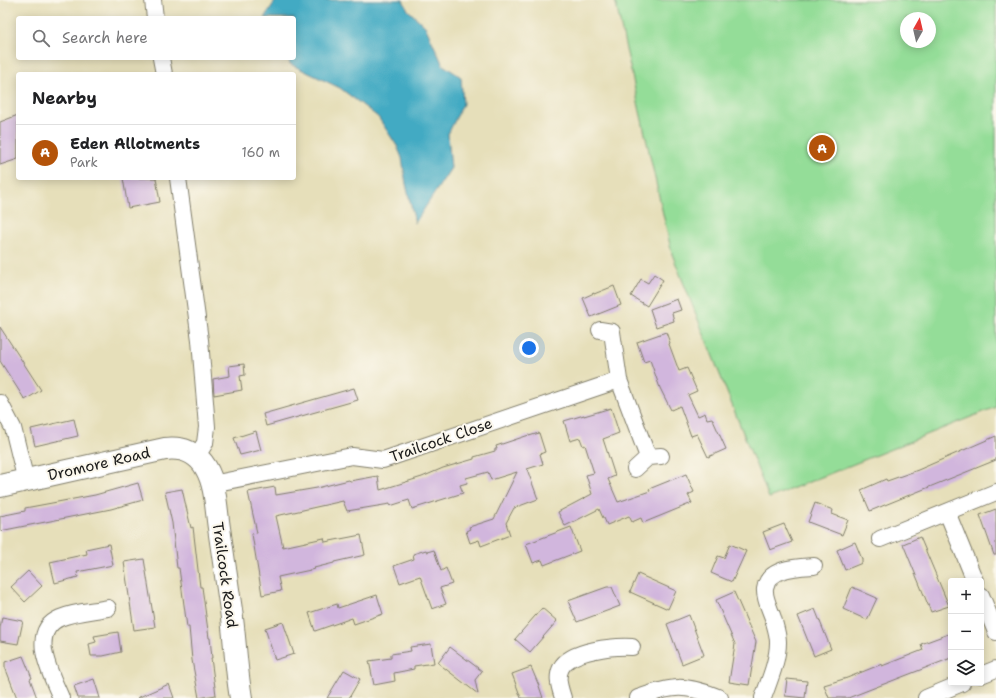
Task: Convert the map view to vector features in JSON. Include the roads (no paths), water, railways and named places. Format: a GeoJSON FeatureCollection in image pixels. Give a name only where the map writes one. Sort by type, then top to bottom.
{"type":"FeatureCollection","features":[{"type":"Feature","properties":{"kind":"street"},"geometry":{"type":"LineString","coordinates":[[153,0],[155,16]]}},
{"type":"Feature","properties":{"kind":"street"},"geometry":{"type":"LineString","coordinates":[[162,60],[164,72]]}},
{"type":"Feature","properties":{"kind":"street"},"geometry":{"type":"LineString","coordinates":[[178,180],[200,340],[207,427],[206,443],[197,456]]}},
{"type":"Feature","properties":{"kind":"street"},"geometry":{"type":"LineString","coordinates":[[612,331],[620,380],[654,456],[635,469]]}},
{"type":"Feature","properties":{"kind":"street","name":"Trailcock Close"},"geometry":{"type":"LineString","coordinates":[[212,484],[352,456],[383,460],[620,380]]}},
{"type":"Feature","properties":{"kind":"street"},"geometry":{"type":"LineString","coordinates":[[0,403],[13,428],[26,480]]}},
{"type":"Feature","properties":{"kind":"street","name":"Dromore Road"},"geometry":{"type":"LineString","coordinates":[[0,486],[165,449],[183,449],[197,456]]}},
{"type":"Feature","properties":{"kind":"street","name":"Trailcock Road"},"geometry":{"type":"LineString","coordinates":[[197,456],[206,468],[212,484],[231,610],[236,665],[241,698]]}},
{"type":"Feature","properties":{"kind":"street"},"geometry":{"type":"LineString","coordinates":[[880,538],[996,492]]}},
{"type":"Feature","properties":{"kind":"street"},"geometry":{"type":"LineString","coordinates":[[947,512],[974,578]]}},
{"type":"Feature","properties":{"kind":"street"},"geometry":{"type":"LineString","coordinates":[[762,698],[777,655],[778,643],[765,589],[772,576],[783,570],[814,566]]}},
{"type":"Feature","properties":{"kind":"street"},"geometry":{"type":"LineString","coordinates":[[984,602],[996,632]]}},
{"type":"Feature","properties":{"kind":"street"},"geometry":{"type":"LineString","coordinates":[[61,698],[44,653],[43,643],[46,630],[50,625],[61,618],[108,608]]}},
{"type":"Feature","properties":{"kind":"street"},"geometry":{"type":"LineString","coordinates":[[563,698],[559,675],[561,667],[566,661],[579,654],[606,648],[632,647]]}},
{"type":"Feature","properties":{"kind":"street"},"geometry":{"type":"LineString","coordinates":[[984,674],[996,669]]}},
{"type":"Feature","properties":{"kind":"street"},"geometry":{"type":"LineString","coordinates":[[926,698],[955,686]]}},
{"type":"Feature","properties":{"kind":"street"},"geometry":{"type":"LineString","coordinates":[[638,698],[659,690],[677,687],[701,690],[720,698]]}},
{"type":"Feature","properties":{"kind":"water"},"geometry":{"type":"Polygon","coordinates":[[[276,0],[403,0],[408,10],[425,26],[443,65],[461,77],[463,104],[448,134],[451,168],[415,223],[402,158],[397,146],[378,117],[340,88],[290,64],[289,60],[296,60],[296,16],[265,16],[276,0]]]}},
{"type":"Feature","properties":{"kind":"place","name":"Eden Allotments"},"geometry":{"type":"Point","coordinates":[822,148]}}]}
